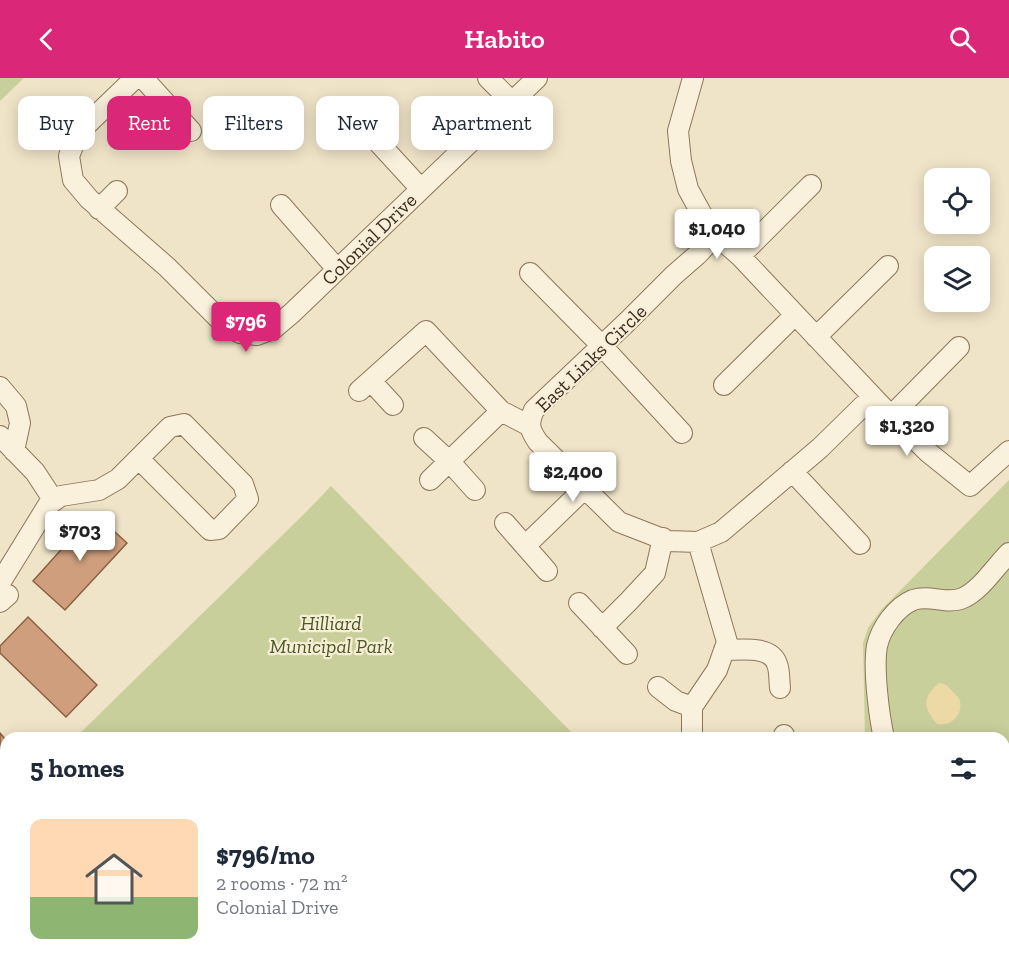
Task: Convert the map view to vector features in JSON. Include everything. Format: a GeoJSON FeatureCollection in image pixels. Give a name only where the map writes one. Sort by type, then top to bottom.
{"type":"FeatureCollection","features":[{"type":"Feature","properties":{"kind":"street","name":"Colonial Drive"},"geometry":{"type":"LineString","coordinates":[[135,78],[78,133],[69,156],[73,180],[99,209],[167,267],[225,325],[240,333],[257,335],[273,329],[462,150]]}},
{"type":"Feature","properties":{"kind":"street"},"geometry":{"type":"LineString","coordinates":[[143,78],[159,96]]}},
{"type":"Feature","properties":{"kind":"street"},"geometry":{"type":"LineString","coordinates":[[488,78],[506,96]]}},
{"type":"Feature","properties":{"kind":"street","name":"Colonial Drive"},"geometry":{"type":"LineString","coordinates":[[518,96],[537,78]]}},
{"type":"Feature","properties":{"kind":"street"},"geometry":{"type":"LineString","coordinates":[[693,78],[678,131],[681,161],[688,189],[716,235],[740,256],[891,416],[929,453],[970,486],[1009,451]]}},
{"type":"Feature","properties":{"kind":"street"},"geometry":{"type":"LineString","coordinates":[[385,150],[421,189]]}},
{"type":"Feature","properties":{"kind":"street"},"geometry":{"type":"LineString","coordinates":[[740,256],[811,185]]}},
{"type":"Feature","properties":{"kind":"street"},"geometry":{"type":"LineString","coordinates":[[99,209],[117,191]]}},
{"type":"Feature","properties":{"kind":"street"},"geometry":{"type":"LineString","coordinates":[[281,205],[337,269]]}},
{"type":"Feature","properties":{"kind":"street","name":"East Links Circle"},"geometry":{"type":"LineString","coordinates":[[716,235],[534,410],[530,426],[538,442],[619,522],[668,541],[698,542],[720,532],[820,448],[872,397]]}},
{"type":"Feature","properties":{"kind":"street"},"geometry":{"type":"LineString","coordinates":[[816,337],[888,266]]}},
{"type":"Feature","properties":{"kind":"street"},"geometry":{"type":"LineString","coordinates":[[530,273],[602,346],[682,433]]}},
{"type":"Feature","properties":{"kind":"street"},"geometry":{"type":"LineString","coordinates":[[724,385],[795,315]]}},
{"type":"Feature","properties":{"kind":"street"},"geometry":{"type":"LineString","coordinates":[[393,405],[365,386],[426,331],[501,411],[530,426]]}},
{"type":"Feature","properties":{"kind":"street"},"geometry":{"type":"LineString","coordinates":[[891,416],[959,347]]}},
{"type":"Feature","properties":{"kind":"street"},"geometry":{"type":"LineString","coordinates":[[0,387],[16,406],[20,423],[14,451]]}},
{"type":"Feature","properties":{"kind":"street"},"geometry":{"type":"LineString","coordinates":[[430,480],[501,411]]}},
{"type":"Feature","properties":{"kind":"street"},"geometry":{"type":"LineString","coordinates":[[3,593],[48,505],[61,496],[99,490],[118,479],[170,427],[184,424],[243,484],[248,499],[219,529],[210,530],[139,459]]}},
{"type":"Feature","properties":{"kind":"street"},"geometry":{"type":"LineString","coordinates":[[0,436],[35,472],[54,501]]}},
{"type":"Feature","properties":{"kind":"street"},"geometry":{"type":"LineString","coordinates":[[424,438],[475,489]]}},
{"type":"Feature","properties":{"kind":"street"},"geometry":{"type":"LineString","coordinates":[[792,471],[860,544]]}},
{"type":"Feature","properties":{"kind":"street"},"geometry":{"type":"LineString","coordinates":[[525,546],[585,488]]}},
{"type":"Feature","properties":{"kind":"street"},"geometry":{"type":"LineString","coordinates":[[505,523],[547,571]]}},
{"type":"Feature","properties":{"kind":"street"},"geometry":{"type":"LineString","coordinates":[[602,628],[655,573],[663,538]]}},
{"type":"Feature","properties":{"kind":"street"},"geometry":{"type":"LineString","coordinates":[[692,732],[692,707],[717,670],[727,642],[698,542]]}},
{"type":"Feature","properties":{"kind":"street"},"geometry":{"type":"LineString","coordinates":[[883,732],[876,656],[881,634],[889,622],[900,609],[917,599],[955,601],[969,595],[1009,553]]}},
{"type":"Feature","properties":{"kind":"street"},"geometry":{"type":"LineString","coordinates":[[579,603],[627,654]]}},
{"type":"Feature","properties":{"kind":"street"},"geometry":{"type":"LineString","coordinates":[[724,650],[755,649],[771,654],[777,663],[780,688]]}},
{"type":"Feature","properties":{"kind":"street"},"geometry":{"type":"LineString","coordinates":[[658,687],[676,701],[692,707]]}},
{"type":"Feature","properties":{"kind":"green space"},"geometry":{"type":"Polygon","coordinates":[[[0,78],[24,78],[0,101],[0,78]]]}},
{"type":"Feature","properties":{"kind":"green space"},"geometry":{"type":"Polygon","coordinates":[[[1009,480],[1009,732],[865,732],[863,643],[868,628],[881,610],[1009,480]]]}},
{"type":"Feature","properties":{"kind":"green space","name":"Hilliard Municipal Park"},"geometry":{"type":"Polygon","coordinates":[[[331,486],[571,732],[81,732],[331,486]]]}},
{"type":"Feature","properties":{"kind":"sand"},"geometry":{"type":"Polygon","coordinates":[[[939,683],[947,686],[959,700],[958,715],[947,724],[937,724],[929,713],[926,703],[933,688],[939,683]]]}},
{"type":"Feature","properties":{"kind":"building"},"geometry":{"type":"Polygon","coordinates":[[[94,513],[127,543],[65,610],[33,581],[94,513]]]}},
{"type":"Feature","properties":{"kind":"building"},"geometry":{"type":"Polygon","coordinates":[[[28,617],[97,685],[66,717],[0,653],[0,646],[28,617]]]}}]}
